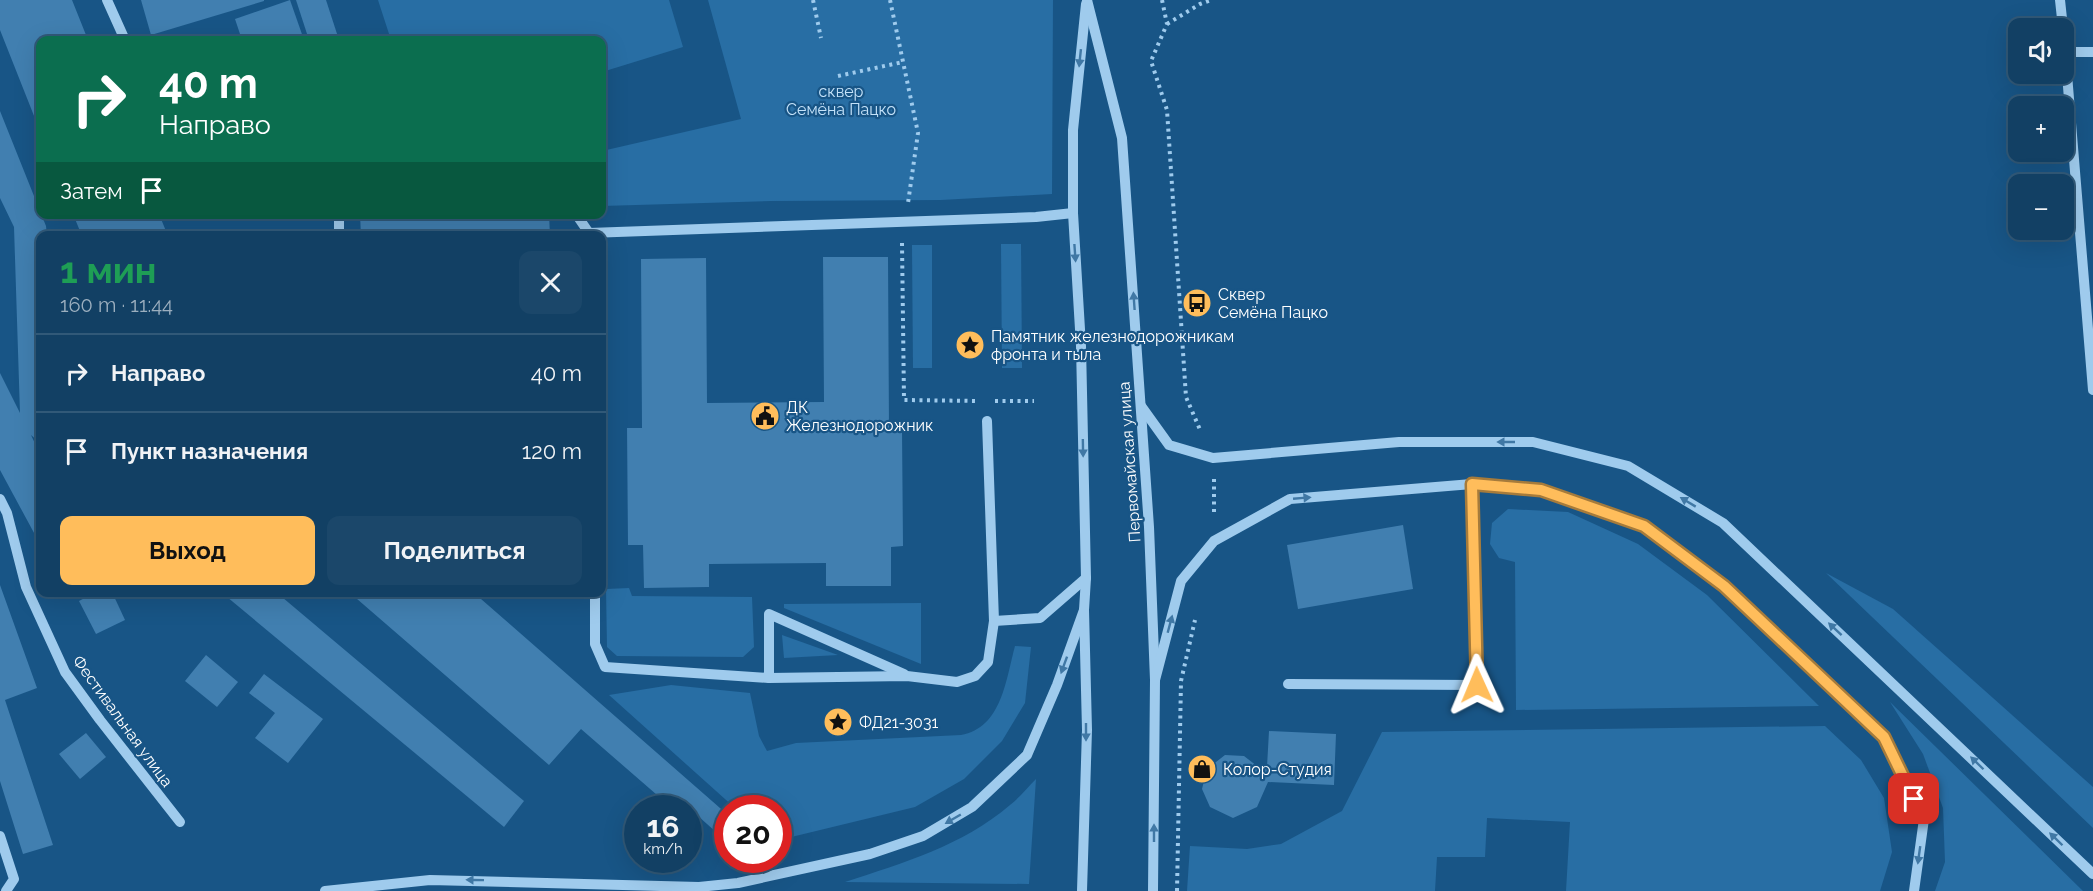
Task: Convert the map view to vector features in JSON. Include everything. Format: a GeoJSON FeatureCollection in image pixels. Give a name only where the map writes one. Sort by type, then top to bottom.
{"type":"FeatureCollection","features":[{"type":"Feature","properties":{"kind":"street"},"geometry":{"type":"LineString","coordinates":[[107,0],[123,36]]}},
{"type":"Feature","properties":{"kind":"street","name":"Первомайская улица"},"geometry":{"type":"LineString","coordinates":[[1082,888],[1087,730],[1084,610],[1086,578],[1081,346],[1073,213],[1073,130],[1087,0]]}},
{"type":"Feature","properties":{"kind":"street","name":"Первомайская улица"},"geometry":{"type":"LineString","coordinates":[[1087,0],[1122,138],[1141,406],[1155,680],[1153,891]]}},
{"type":"Feature","properties":{"kind":"street"},"geometry":{"type":"LineString","coordinates":[[2060,0],[2062,18]]}},
{"type":"Feature","properties":{"kind":"street"},"geometry":{"type":"LineString","coordinates":[[2074,52],[2093,52]]}},
{"type":"Feature","properties":{"kind":"street"},"geometry":{"type":"LineString","coordinates":[[2069,84],[2093,390]]}},
{"type":"Feature","properties":{"kind":"street"},"geometry":{"type":"LineString","coordinates":[[606,233],[1036,217],[1073,213]]}},
{"type":"Feature","properties":{"kind":"street"},"geometry":{"type":"LineString","coordinates":[[1141,406],[1169,445],[1214,458],[1399,442],[1533,442],[1628,466],[1723,523],[2093,874]]}},
{"type":"Feature","properties":{"kind":"street"},"geometry":{"type":"LineString","coordinates":[[595,597],[595,644],[605,667],[769,678],[907,676],[957,682],[975,676],[988,662],[994,621],[987,421]]}},
{"type":"Feature","properties":{"kind":"street"},"geometry":{"type":"LineString","coordinates":[[1155,680],[1180,581],[1214,541],[1290,499],[1472,484],[1541,490],[1644,526],[1724,586],[1884,737],[1924,819],[1914,891]]}},
{"type":"Feature","properties":{"kind":"street"},"geometry":{"type":"LineString","coordinates":[[1288,684],[1477,685],[1472,484]]}},
{"type":"Feature","properties":{"kind":"street","name":"Фестивальная улица"},"geometry":{"type":"LineString","coordinates":[[0,499],[7,513],[26,587],[65,672],[180,822]]}},
{"type":"Feature","properties":{"kind":"street"},"geometry":{"type":"LineString","coordinates":[[994,621],[1040,618],[1086,578]]}},
{"type":"Feature","properties":{"kind":"street"},"geometry":{"type":"LineString","coordinates":[[326,891],[430,880],[699,887],[738,883],[870,854],[923,836],[972,807],[1027,755],[1057,685],[1084,610]]}},
{"type":"Feature","properties":{"kind":"street"},"geometry":{"type":"LineString","coordinates":[[769,678],[769,614],[907,676]]}},
{"type":"Feature","properties":{"kind":"street"},"geometry":{"type":"LineString","coordinates":[[0,836],[14,879],[6,891]]}},
{"type":"Feature","properties":{"kind":"path"},"geometry":{"type":"LineString","coordinates":[[813,0],[821,38]]}},
{"type":"Feature","properties":{"kind":"path"},"geometry":{"type":"LineString","coordinates":[[890,0],[918,134],[902,243],[904,400],[1034,401]]}},
{"type":"Feature","properties":{"kind":"path"},"geometry":{"type":"LineString","coordinates":[[1167,24],[1211,0]]}},
{"type":"Feature","properties":{"kind":"path"},"geometry":{"type":"LineString","coordinates":[[838,76],[903,62]]}},
{"type":"Feature","properties":{"kind":"green space"},"geometry":{"type":"Polygon","coordinates":[[[378,0],[669,0],[683,47],[606,71],[606,36],[390,36],[378,0]]]}},
{"type":"Feature","properties":{"kind":"green space","name":"сквер Семёна Пацко"},"geometry":{"type":"Polygon","coordinates":[[[708,0],[1053,0],[1052,194],[941,200],[771,201],[606,206],[606,150],[741,119],[708,0]]]}},
{"type":"Feature","properties":{"kind":"green space"},"geometry":{"type":"Polygon","coordinates":[[[1001,244],[1021,244],[1022,368],[1002,368],[1001,244]]]}},
{"type":"Feature","properties":{"kind":"green space"},"geometry":{"type":"Polygon","coordinates":[[[912,245],[932,245],[932,368],[913,368],[912,245]]]}},
{"type":"Feature","properties":{"kind":"green space"},"geometry":{"type":"Polygon","coordinates":[[[1508,509],[1568,512],[1638,544],[1707,595],[1819,706],[1516,710],[1515,562],[1499,558],[1490,544],[1492,523],[1508,509]]]}},
{"type":"Feature","properties":{"kind":"green space"},"geometry":{"type":"Polygon","coordinates":[[[1826,573],[1893,609],[2093,787],[2093,828],[1826,573]]]}},
{"type":"Feature","properties":{"kind":"green space"},"geometry":{"type":"Polygon","coordinates":[[[629,588],[632,596],[752,597],[754,647],[743,657],[617,656],[607,647],[606,589],[629,588]]]}},
{"type":"Feature","properties":{"kind":"green space"},"geometry":{"type":"Polygon","coordinates":[[[921,603],[921,664],[784,608],[784,604],[921,603]]]}},
{"type":"Feature","properties":{"kind":"green space"},"geometry":{"type":"Polygon","coordinates":[[[782,635],[838,655],[784,658],[782,635]]]}},
{"type":"Feature","properties":{"kind":"green space"},"geometry":{"type":"Polygon","coordinates":[[[1015,646],[1031,647],[1025,703],[1002,741],[964,779],[915,807],[792,837],[792,795],[721,795],[609,695],[671,685],[750,693],[759,736],[767,751],[796,743],[961,735],[975,731],[985,723],[994,712],[1005,687],[1015,646]]]}},
{"type":"Feature","properties":{"kind":"green space"},"geometry":{"type":"Polygon","coordinates":[[[1890,702],[2083,891],[1935,891],[1945,862],[1943,808],[1923,754],[1890,702]]]}},
{"type":"Feature","properties":{"kind":"green space"},"geometry":{"type":"Polygon","coordinates":[[[1825,726],[1861,760],[1884,798],[1892,852],[1880,891],[1566,891],[1570,822],[1487,818],[1485,857],[1437,857],[1435,891],[1187,891],[1190,846],[1247,849],[1281,844],[1342,811],[1382,732],[1825,726]]]}},
{"type":"Feature","properties":{"kind":"green space"},"geometry":{"type":"Polygon","coordinates":[[[1036,779],[1029,884],[845,882],[931,852],[972,832],[1010,805],[1036,779]]]}},
{"type":"Feature","properties":{"kind":"building"},"geometry":{"type":"Polygon","coordinates":[[[0,0],[72,0],[86,36],[36,36],[36,121],[0,30],[0,0]]]}},
{"type":"Feature","properties":{"kind":"building"},"geometry":{"type":"Polygon","coordinates":[[[141,0],[264,0],[264,1],[151,35],[141,0]]]}},
{"type":"Feature","properties":{"kind":"building"},"geometry":{"type":"Polygon","coordinates":[[[290,0],[303,36],[241,36],[235,19],[290,0]]]}},
{"type":"Feature","properties":{"kind":"building"},"geometry":{"type":"Polygon","coordinates":[[[296,0],[326,0],[338,36],[308,36],[296,0]]]}},
{"type":"Feature","properties":{"kind":"building"},"geometry":{"type":"Polygon","coordinates":[[[0,111],[36,201],[36,219],[43,219],[46,231],[36,231],[36,439],[31,435],[36,446],[36,537],[0,470],[0,373],[20,413],[14,227],[0,198],[0,111]]]}},
{"type":"Feature","properties":{"kind":"building"},"geometry":{"type":"Polygon","coordinates":[[[75,219],[161,219],[166,231],[80,231],[75,219]]]}},
{"type":"Feature","properties":{"kind":"building"},"geometry":{"type":"Polygon","coordinates":[[[360,219],[549,219],[550,231],[361,231],[360,219]]]}},
{"type":"Feature","properties":{"kind":"building","name":"ДК Железнодорожник"},"geometry":{"type":"Polygon","coordinates":[[[823,257],[888,257],[889,430],[902,430],[903,546],[891,547],[891,586],[826,586],[826,563],[709,564],[709,587],[644,588],[643,545],[628,545],[627,428],[642,428],[641,259],[706,258],[707,403],[824,402],[823,257]]]}},
{"type":"Feature","properties":{"kind":"building"},"geometry":{"type":"Polygon","coordinates":[[[1403,525],[1413,589],[1298,609],[1287,545],[1403,525]]]}},
{"type":"Feature","properties":{"kind":"building"},"geometry":{"type":"Polygon","coordinates":[[[0,585],[37,688],[5,700],[53,845],[23,854],[0,781],[0,585]]]}},
{"type":"Feature","properties":{"kind":"building"},"geometry":{"type":"Polygon","coordinates":[[[87,597],[114,597],[125,620],[96,634],[79,601],[87,597]]]}},
{"type":"Feature","properties":{"kind":"building"},"geometry":{"type":"Polygon","coordinates":[[[227,597],[282,597],[524,801],[504,827],[227,597]]]}},
{"type":"Feature","properties":{"kind":"building"},"geometry":{"type":"Polygon","coordinates":[[[355,597],[479,597],[714,803],[714,830],[702,820],[702,795],[657,795],[581,729],[549,765],[355,597]]]}},
{"type":"Feature","properties":{"kind":"building"},"geometry":{"type":"Polygon","coordinates":[[[206,655],[238,682],[217,707],[185,681],[206,655]]]}},
{"type":"Feature","properties":{"kind":"building"},"geometry":{"type":"Polygon","coordinates":[[[264,674],[323,719],[288,763],[255,738],[275,713],[249,693],[264,674]]]}},
{"type":"Feature","properties":{"kind":"building"},"geometry":{"type":"Polygon","coordinates":[[[1269,731],[1336,734],[1334,785],[1268,782],[1257,807],[1233,818],[1210,807],[1202,789],[1207,769],[1225,755],[1244,756],[1257,766],[1267,767],[1269,731]]]}},
{"type":"Feature","properties":{"kind":"building"},"geometry":{"type":"Polygon","coordinates":[[[86,733],[106,757],[80,779],[59,754],[86,733]]]}},
{"type":"Feature","properties":{"kind":"place","name":"Сквер Семёна Пацко"},"geometry":{"type":"Point","coordinates":[1197,303]}},
{"type":"Feature","properties":{"kind":"place","name":"Памятник железнодорожникам фронта и тыла"},"geometry":{"type":"Point","coordinates":[970,345]}},
{"type":"Feature","properties":{"kind":"place","name":"ДК Железнодорожник"},"geometry":{"type":"Point","coordinates":[765,416]}},
{"type":"Feature","properties":{"kind":"place","name":"ФД21-3031"},"geometry":{"type":"Point","coordinates":[838,722]}},
{"type":"Feature","properties":{"kind":"place","name":"Колор-Студия"},"geometry":{"type":"Point","coordinates":[1202,769]}},
{"type":"Feature","properties":{"kind":"route"},"geometry":{"type":"LineString","coordinates":[[1477,685],[1472,484],[1541,490],[1644,526],[1724,586],[1884,737],[1914,799]]}}]}
